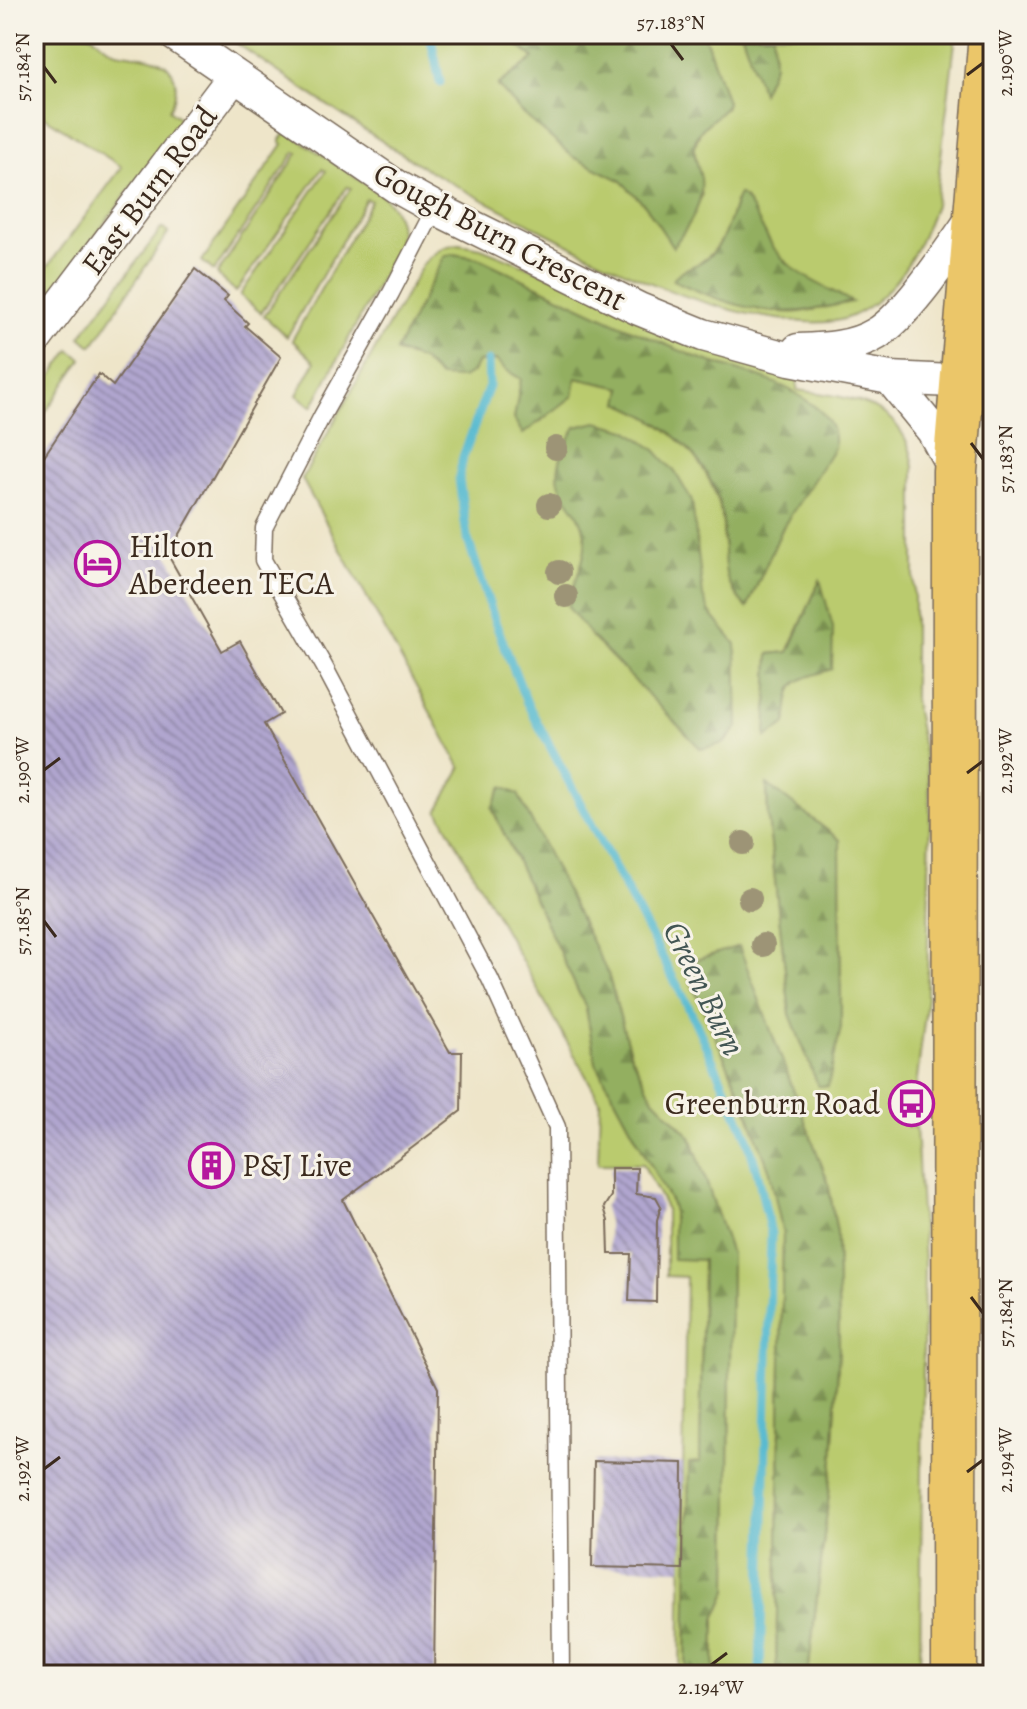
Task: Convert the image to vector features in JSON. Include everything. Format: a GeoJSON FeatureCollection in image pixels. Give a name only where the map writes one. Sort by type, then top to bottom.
{"type":"FeatureCollection","features":[{"type":"Feature","properties":{"kind":"main road"},"geometry":{"type":"LineString","coordinates":[[954,1675],[955,471],[977,383],[974,216],[991,34]]}},
{"type":"Feature","properties":{"kind":"street","name":"Gough Burn Crescent"},"geometry":{"type":"LineString","coordinates":[[174,34],[360,163],[435,208],[639,309],[703,335],[763,352],[890,378],[977,383]]}},
{"type":"Feature","properties":{"kind":"street","name":"East Burn Road"},"geometry":{"type":"LineString","coordinates":[[34,341],[234,76]]}},
{"type":"Feature","properties":{"kind":"street","name":"Gough Burn Crescent"},"geometry":{"type":"LineString","coordinates":[[763,352],[825,349],[860,342],[875,335],[894,322],[974,216]]}},
{"type":"Feature","properties":{"kind":"street"},"geometry":{"type":"LineString","coordinates":[[890,378],[924,418],[955,471]]}},
{"type":"Feature","properties":{"kind":"lane"},"geometry":{"type":"LineString","coordinates":[[435,208],[264,528],[263,560],[324,666],[490,979],[557,1127],[561,1675]]}},
{"type":"Feature","properties":{"kind":"green space"},"geometry":{"type":"Polygon","coordinates":[[[34,34],[86,34],[113,51],[162,63],[175,80],[175,95],[169,110],[182,120],[34,317],[34,285],[122,167],[34,110],[34,34]]]}},
{"type":"Feature","properties":{"kind":"green space"},"geometry":{"type":"Polygon","coordinates":[[[223,34],[504,34],[534,58],[498,86],[541,126],[635,193],[673,246],[702,196],[694,147],[701,130],[725,109],[727,102],[704,34],[742,34],[762,91],[773,34],[956,34],[935,205],[912,256],[890,288],[861,311],[836,321],[803,322],[713,305],[620,270],[425,168],[223,34]],[[745,198],[735,202],[727,228],[714,251],[673,280],[719,299],[768,311],[801,312],[850,302],[787,264],[766,238],[745,198]]]}},
{"type":"Feature","properties":{"kind":"green space"},"geometry":{"type":"Polygon","coordinates":[[[504,34],[704,34],[727,102],[696,139],[694,151],[701,178],[700,198],[690,223],[673,247],[645,205],[620,180],[573,157],[520,111],[498,85],[534,58],[504,34]]]}},
{"type":"Feature","properties":{"kind":"green space"},"geometry":{"type":"Polygon","coordinates":[[[742,34],[773,34],[774,65],[762,93],[742,34]]]}},
{"type":"Feature","properties":{"kind":"green space"},"geometry":{"type":"Polygon","coordinates":[[[287,131],[384,197],[393,208],[400,227],[397,248],[312,407],[297,395],[315,362],[292,340],[371,201],[366,199],[287,337],[264,316],[351,188],[347,187],[261,313],[240,295],[326,171],[322,169],[236,292],[217,274],[298,153],[295,152],[214,271],[202,261],[283,144],[280,141],[287,131]]]}},
{"type":"Feature","properties":{"kind":"green space"},"geometry":{"type":"Polygon","coordinates":[[[739,194],[749,205],[772,246],[793,268],[852,302],[808,310],[768,311],[719,299],[673,280],[718,247],[739,194]]]}},
{"type":"Feature","properties":{"kind":"green space"},"geometry":{"type":"Polygon","coordinates":[[[162,228],[168,233],[92,346],[80,337],[162,228]]]}},
{"type":"Feature","properties":{"kind":"green space"},"geometry":{"type":"Polygon","coordinates":[[[459,244],[481,248],[798,376],[797,390],[855,400],[872,407],[899,428],[908,445],[914,467],[914,700],[929,780],[930,814],[927,998],[915,1095],[901,1095],[907,1127],[916,1127],[924,1263],[920,1675],[808,1675],[833,1459],[839,1347],[837,1233],[828,1182],[738,947],[683,964],[743,1099],[770,1172],[783,1234],[776,1675],[714,1675],[715,1618],[728,1590],[731,1254],[691,1137],[654,1099],[631,1056],[608,974],[492,808],[586,1008],[596,1063],[673,1206],[673,1258],[703,1259],[700,1463],[689,1463],[686,1675],[680,1675],[686,1277],[666,1276],[666,1208],[643,1164],[598,1164],[600,1101],[438,810],[461,768],[302,479],[423,264],[439,250],[459,244]],[[452,254],[396,352],[422,360],[440,377],[472,373],[478,362],[496,360],[521,379],[539,423],[559,404],[573,396],[576,378],[623,388],[620,403],[672,434],[699,462],[709,479],[722,518],[728,559],[747,607],[783,527],[802,494],[695,357],[478,258],[452,254]],[[820,581],[788,652],[769,654],[767,736],[786,724],[790,691],[804,678],[820,581]],[[767,785],[790,1014],[827,1086],[841,1027],[840,840],[767,785]]]}},
{"type":"Feature","properties":{"kind":"green space"},"geometry":{"type":"Polygon","coordinates":[[[452,254],[478,258],[664,344],[785,387],[824,415],[832,429],[834,448],[783,527],[747,608],[727,577],[719,502],[701,465],[673,434],[619,403],[622,388],[576,378],[573,396],[523,434],[514,419],[521,379],[496,360],[478,362],[472,373],[462,378],[440,377],[422,360],[396,351],[444,257],[452,254]]]}},
{"type":"Feature","properties":{"kind":"green space"},"geometry":{"type":"Polygon","coordinates":[[[70,350],[82,359],[34,429],[34,401],[70,350]]]}},
{"type":"Feature","properties":{"kind":"green space"},"geometry":{"type":"Polygon","coordinates":[[[597,422],[627,430],[655,450],[675,472],[692,501],[703,596],[710,613],[736,644],[738,727],[724,743],[701,749],[591,636],[568,607],[582,562],[585,535],[581,520],[560,485],[558,471],[565,447],[576,427],[597,422]]]}},
{"type":"Feature","properties":{"kind":"green space"},"geometry":{"type":"Polygon","coordinates":[[[820,580],[833,627],[832,669],[795,684],[789,698],[786,724],[766,737],[769,654],[789,652],[820,580]]]}},
{"type":"Feature","properties":{"kind":"green space"},"geometry":{"type":"Polygon","coordinates":[[[767,784],[840,840],[841,1027],[828,1086],[818,1086],[790,1014],[767,784]]]}},
{"type":"Feature","properties":{"kind":"green space"},"geometry":{"type":"Polygon","coordinates":[[[502,787],[518,794],[608,974],[631,1056],[654,1099],[691,1137],[731,1254],[728,1590],[715,1619],[714,1675],[686,1675],[689,1463],[700,1462],[703,1260],[673,1259],[673,1206],[596,1063],[586,1008],[492,808],[502,787]]]}},
{"type":"Feature","properties":{"kind":"green space"},"geometry":{"type":"Polygon","coordinates":[[[739,946],[828,1182],[837,1233],[839,1347],[833,1459],[808,1675],[776,1675],[783,1234],[770,1172],[743,1099],[683,964],[739,946]]]}},
{"type":"Feature","properties":{"kind":"building","name":"P&J Live"},"geometry":{"type":"Polygon","coordinates":[[[195,269],[228,296],[224,301],[248,323],[245,326],[281,357],[168,555],[222,651],[240,641],[281,714],[264,724],[450,1052],[462,1052],[461,1111],[343,1200],[438,1388],[434,1675],[34,1675],[34,471],[99,374],[113,386],[195,269]]]}},
{"type":"Feature","properties":{"kind":"building"},"geometry":{"type":"Polygon","coordinates":[[[611,1168],[637,1168],[636,1194],[656,1197],[661,1206],[657,1220],[656,1302],[629,1301],[631,1254],[609,1254],[608,1221],[604,1207],[611,1196],[611,1168]]]}},
{"type":"Feature","properties":{"kind":"building"},"geometry":{"type":"Polygon","coordinates":[[[594,1461],[683,1463],[682,1569],[592,1567],[594,1461]]]}},
{"type":"Feature","properties":{"kind":"waterway","name":"Green Burn"},"geometry":{"type":"LineString","coordinates":[[430,34],[440,82]]}},
{"type":"Feature","properties":{"kind":"waterway","name":"Green Burn"},"geometry":{"type":"LineString","coordinates":[[488,361],[489,386],[463,457],[459,479],[467,537],[495,622],[527,703],[687,1004],[746,1134],[771,1234],[760,1675]]}},
{"type":"Feature","properties":{"kind":"place","name":"Hilton Aberdeen TECA"},"geometry":{"type":"Point","coordinates":[98,564]}},
{"type":"Feature","properties":{"kind":"place","name":"Greenburn Road"},"geometry":{"type":"Point","coordinates":[911,1103]}},
{"type":"Feature","properties":{"kind":"place","name":"P&J Live"},"geometry":{"type":"Point","coordinates":[211,1165]}}]}
